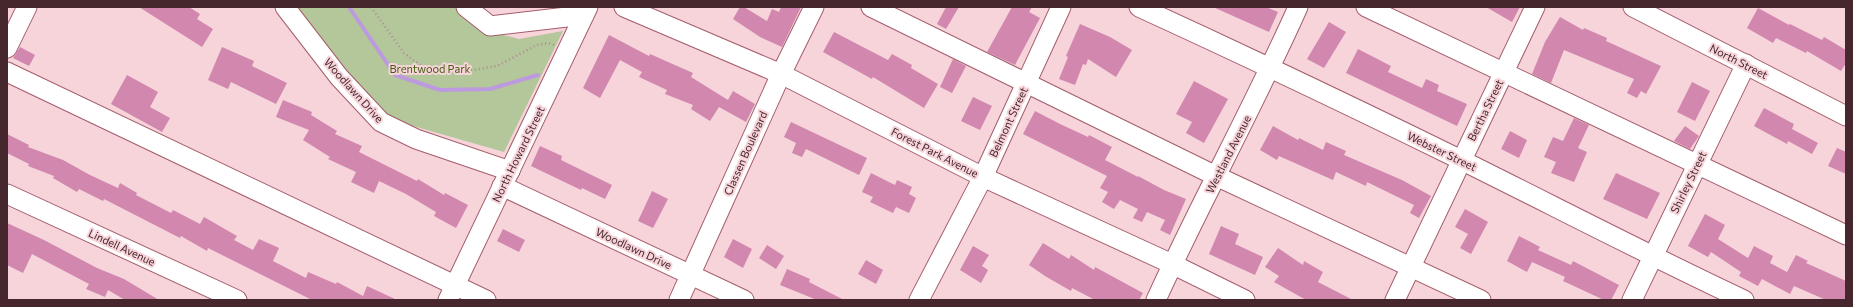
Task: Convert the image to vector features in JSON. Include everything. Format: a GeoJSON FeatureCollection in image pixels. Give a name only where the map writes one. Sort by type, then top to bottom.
{"type":"FeatureCollection","features":[{"type":"Feature","properties":{"kind":"street"},"geometry":{"type":"LineString","coordinates":[[7,48],[27,7]]}},
{"type":"Feature","properties":{"kind":"street","name":"Woodlawn Drive"},"geometry":{"type":"LineString","coordinates":[[285,7],[339,77],[381,122],[506,178],[744,300]]}},
{"type":"Feature","properties":{"kind":"street"},"geometry":{"type":"LineString","coordinates":[[466,7],[490,26],[586,11]]}},
{"type":"Feature","properties":{"kind":"street","name":"Forest Park Avenue"},"geometry":{"type":"LineString","coordinates":[[624,7],[781,74],[983,177],[1172,264],[1245,300]]}},
{"type":"Feature","properties":{"kind":"street","name":"Classen Boulevard"},"geometry":{"type":"LineString","coordinates":[[679,300],[781,74],[814,7]]}},
{"type":"Feature","properties":{"kind":"street"},"geometry":{"type":"LineString","coordinates":[[871,7],[1216,176],[1481,300]]}},
{"type":"Feature","properties":{"kind":"street","name":"Belmont Street"},"geometry":{"type":"LineString","coordinates":[[919,300],[983,177],[1061,7]]}},
{"type":"Feature","properties":{"kind":"street","name":"Webster Street"},"geometry":{"type":"LineString","coordinates":[[1139,7],[1271,68],[1461,160],[1652,256],[1744,300]]}},
{"type":"Feature","properties":{"kind":"street","name":"Westland Avenue"},"geometry":{"type":"LineString","coordinates":[[1156,300],[1172,264],[1271,68],[1298,7]]}},
{"type":"Feature","properties":{"kind":"street"},"geometry":{"type":"LineString","coordinates":[[1366,7],[1846,235]]}},
{"type":"Feature","properties":{"kind":"street","name":"Bertha Street"},"geometry":{"type":"LineString","coordinates":[[1395,300],[1535,7]]}},
{"type":"Feature","properties":{"kind":"street","name":"North Street"},"geometry":{"type":"LineString","coordinates":[[1633,7],[1846,116]]}},
{"type":"Feature","properties":{"kind":"street","name":"North Howard Street"},"geometry":{"type":"LineString","coordinates":[[451,292],[586,11]]}},
{"type":"Feature","properties":{"kind":"street","name":"Shirley Street"},"geometry":{"type":"LineString","coordinates":[[1632,300],[1746,64]]}},
{"type":"Feature","properties":{"kind":"street"},"geometry":{"type":"LineString","coordinates":[[7,72],[451,292],[486,300]]}},
{"type":"Feature","properties":{"kind":"street","name":"Lindell Avenue"},"geometry":{"type":"LineString","coordinates":[[7,194],[237,300]]}},
{"type":"Feature","properties":{"kind":"path"},"geometry":{"type":"LineString","coordinates":[[371,7],[404,53],[421,66],[473,70],[497,66],[537,45],[548,43],[568,50]]}},
{"type":"Feature","properties":{"kind":"green space","name":"Brentwood Park"},"geometry":{"type":"Polygon","coordinates":[[[296,7],[455,7],[477,28],[519,39],[563,31],[504,152],[385,118],[349,79],[296,7]]]}},
{"type":"Feature","properties":{"kind":"building"},"geometry":{"type":"Polygon","coordinates":[[[139,7],[189,7],[200,14],[197,19],[213,29],[202,47],[139,7]]]}},
{"type":"Feature","properties":{"kind":"building"},"geometry":{"type":"Polygon","coordinates":[[[740,7],[744,7],[767,21],[772,9],[779,12],[781,7],[801,7],[782,47],[760,37],[733,19],[740,7]]]}},
{"type":"Feature","properties":{"kind":"building"},"geometry":{"type":"Polygon","coordinates":[[[946,7],[959,7],[946,29],[937,24],[946,7]]]}},
{"type":"Feature","properties":{"kind":"building"},"geometry":{"type":"Polygon","coordinates":[[[1012,7],[1032,7],[1029,12],[1040,18],[1015,65],[987,52],[1012,7]]]}},
{"type":"Feature","properties":{"kind":"building"},"geometry":{"type":"Polygon","coordinates":[[[1213,7],[1266,7],[1278,12],[1269,32],[1213,7]]]}},
{"type":"Feature","properties":{"kind":"building"},"geometry":{"type":"Polygon","coordinates":[[[1486,7],[1520,7],[1512,22],[1486,7]]]}},
{"type":"Feature","properties":{"kind":"building"},"geometry":{"type":"Polygon","coordinates":[[[1758,8],[1789,25],[1790,24],[1822,40],[1824,37],[1846,50],[1846,63],[1841,71],[1807,51],[1806,53],[1776,38],[1773,43],[1747,28],[1758,8]]]}},
{"type":"Feature","properties":{"kind":"building"},"geometry":{"type":"Polygon","coordinates":[[[1560,17],[1583,30],[1584,28],[1607,38],[1606,41],[1661,66],[1646,94],[1641,91],[1637,98],[1627,93],[1634,79],[1564,50],[1551,83],[1532,74],[1545,42],[1560,17]]]}},
{"type":"Feature","properties":{"kind":"building"},"geometry":{"type":"Polygon","coordinates":[[[1329,22],[1346,32],[1324,68],[1307,59],[1329,22]]]}},
{"type":"Feature","properties":{"kind":"building"},"geometry":{"type":"Polygon","coordinates":[[[1080,24],[1110,37],[1132,50],[1116,77],[1088,59],[1086,65],[1083,64],[1075,85],[1059,79],[1068,57],[1066,56],[1080,24]]]}},
{"type":"Feature","properties":{"kind":"building"},"geometry":{"type":"Polygon","coordinates":[[[834,32],[888,60],[892,54],[912,65],[911,68],[938,84],[924,108],[873,77],[872,79],[823,52],[834,32]]]}},
{"type":"Feature","properties":{"kind":"building"},"geometry":{"type":"Polygon","coordinates":[[[609,35],[649,56],[650,54],[693,73],[691,77],[728,100],[733,91],[755,104],[746,122],[719,107],[710,121],[691,109],[693,105],[665,94],[667,90],[639,77],[642,72],[620,60],[600,98],[583,88],[609,35]]]}},
{"type":"Feature","properties":{"kind":"building"},"geometry":{"type":"Polygon","coordinates":[[[20,47],[35,55],[29,66],[13,58],[20,47]]]}},
{"type":"Feature","properties":{"kind":"building"},"geometry":{"type":"Polygon","coordinates":[[[222,47],[254,61],[252,66],[287,83],[276,104],[231,82],[228,89],[208,80],[222,47]]]}},
{"type":"Feature","properties":{"kind":"building"},"geometry":{"type":"Polygon","coordinates":[[[1358,49],[1391,66],[1388,72],[1422,88],[1426,79],[1439,85],[1437,91],[1467,104],[1457,126],[1346,73],[1358,49]]]}},
{"type":"Feature","properties":{"kind":"building"},"geometry":{"type":"Polygon","coordinates":[[[953,59],[966,66],[952,93],[940,87],[953,59]]]}},
{"type":"Feature","properties":{"kind":"building"},"geometry":{"type":"Polygon","coordinates":[[[127,75],[158,92],[150,107],[170,118],[162,132],[111,104],[127,75]]]}},
{"type":"Feature","properties":{"kind":"building"},"geometry":{"type":"Polygon","coordinates":[[[1194,81],[1228,99],[1204,143],[1186,133],[1192,122],[1176,114],[1194,81]]]}},
{"type":"Feature","properties":{"kind":"building"},"geometry":{"type":"Polygon","coordinates":[[[1692,82],[1710,91],[1695,121],[1677,112],[1692,82]]]}},
{"type":"Feature","properties":{"kind":"building"},"geometry":{"type":"Polygon","coordinates":[[[973,97],[992,106],[980,130],[961,121],[973,97]]]}},
{"type":"Feature","properties":{"kind":"building"},"geometry":{"type":"Polygon","coordinates":[[[283,100],[312,112],[311,115],[337,131],[335,134],[362,146],[359,152],[417,181],[418,179],[444,195],[445,193],[468,205],[456,228],[434,216],[436,212],[406,194],[379,181],[374,193],[351,182],[356,172],[328,159],[330,157],[303,140],[309,130],[276,117],[283,100]]]}},
{"type":"Feature","properties":{"kind":"building"},"geometry":{"type":"Polygon","coordinates":[[[1764,108],[1794,124],[1792,129],[1818,143],[1812,154],[1788,141],[1787,144],[1754,126],[1764,108]]]}},
{"type":"Feature","properties":{"kind":"building"},"geometry":{"type":"Polygon","coordinates":[[[1035,111],[1112,147],[1105,160],[1164,190],[1186,199],[1170,235],[1160,230],[1165,220],[1147,212],[1142,222],[1133,218],[1138,209],[1120,200],[1114,209],[1102,202],[1108,192],[1100,188],[1107,176],[1023,134],[1035,111]]]}},
{"type":"Feature","properties":{"kind":"building"},"geometry":{"type":"Polygon","coordinates":[[[1574,118],[1589,125],[1578,148],[1587,152],[1574,182],[1551,173],[1556,162],[1544,157],[1553,137],[1563,141],[1574,118]]]}},
{"type":"Feature","properties":{"kind":"building"},"geometry":{"type":"Polygon","coordinates":[[[791,122],[867,158],[859,175],[806,149],[802,157],[792,153],[796,143],[784,137],[791,122]]]}},
{"type":"Feature","properties":{"kind":"building"},"geometry":{"type":"Polygon","coordinates":[[[1273,126],[1298,140],[1299,138],[1323,150],[1326,142],[1346,151],[1344,155],[1402,180],[1431,196],[1419,218],[1410,213],[1414,205],[1367,182],[1366,186],[1336,172],[1333,180],[1279,156],[1277,160],[1260,150],[1273,126]]]}},
{"type":"Feature","properties":{"kind":"building"},"geometry":{"type":"Polygon","coordinates":[[[1685,126],[1699,136],[1690,149],[1674,141],[1685,126]]]}},
{"type":"Feature","properties":{"kind":"building"},"geometry":{"type":"Polygon","coordinates":[[[1510,131],[1527,140],[1519,158],[1501,149],[1510,131]]]}},
{"type":"Feature","properties":{"kind":"building"},"geometry":{"type":"Polygon","coordinates":[[[7,134],[29,145],[28,147],[63,160],[118,188],[120,183],[137,193],[136,195],[171,213],[173,210],[200,224],[204,217],[237,236],[234,240],[253,250],[259,239],[279,248],[273,261],[306,278],[308,272],[336,284],[337,282],[363,296],[367,286],[397,300],[312,300],[208,248],[207,251],[181,236],[180,238],[104,199],[103,201],[79,189],[77,192],[53,178],[54,176],[28,166],[29,164],[7,153],[7,134]]]}},
{"type":"Feature","properties":{"kind":"building"},"geometry":{"type":"Polygon","coordinates":[[[540,146],[562,156],[561,160],[612,185],[605,199],[582,188],[581,190],[531,166],[540,146]]]}},
{"type":"Feature","properties":{"kind":"building"},"geometry":{"type":"Polygon","coordinates":[[[1837,148],[1846,152],[1846,174],[1828,166],[1837,148]]]}},
{"type":"Feature","properties":{"kind":"building"},"geometry":{"type":"Polygon","coordinates":[[[871,173],[895,185],[897,180],[912,187],[909,194],[916,198],[909,213],[896,207],[893,213],[870,202],[873,197],[862,192],[871,173]]]}},
{"type":"Feature","properties":{"kind":"building"},"geometry":{"type":"Polygon","coordinates":[[[1616,173],[1660,193],[1647,219],[1603,199],[1616,173]]]}},
{"type":"Feature","properties":{"kind":"building"},"geometry":{"type":"Polygon","coordinates":[[[652,191],[668,199],[653,228],[638,221],[652,191]]]}},
{"type":"Feature","properties":{"kind":"building"},"geometry":{"type":"Polygon","coordinates":[[[1465,209],[1488,222],[1471,254],[1460,248],[1468,234],[1455,227],[1465,209]]]}},
{"type":"Feature","properties":{"kind":"building"},"geometry":{"type":"Polygon","coordinates":[[[1705,214],[1725,225],[1718,239],[1748,258],[1754,246],[1773,256],[1770,263],[1787,272],[1796,255],[1808,261],[1806,263],[1846,281],[1846,300],[1826,300],[1794,286],[1790,294],[1762,279],[1758,286],[1739,276],[1741,272],[1711,252],[1708,257],[1688,246],[1705,214]]]}},
{"type":"Feature","properties":{"kind":"building"},"geometry":{"type":"Polygon","coordinates":[[[7,223],[44,240],[97,268],[124,279],[159,300],[125,300],[108,290],[105,297],[86,289],[89,284],[32,254],[23,273],[7,265],[7,223]]]}},
{"type":"Feature","properties":{"kind":"building"},"geometry":{"type":"Polygon","coordinates":[[[1221,226],[1239,234],[1235,244],[1263,257],[1255,275],[1209,254],[1221,226]]]}},
{"type":"Feature","properties":{"kind":"building"},"geometry":{"type":"Polygon","coordinates":[[[503,229],[525,240],[519,252],[497,241],[503,229]]]}},
{"type":"Feature","properties":{"kind":"building"},"geometry":{"type":"Polygon","coordinates":[[[1519,236],[1540,247],[1538,250],[1571,265],[1573,261],[1619,285],[1611,300],[1604,300],[1563,281],[1565,277],[1532,262],[1527,272],[1507,261],[1519,236]]]}},
{"type":"Feature","properties":{"kind":"building"},"geometry":{"type":"Polygon","coordinates":[[[733,239],[752,249],[743,268],[724,257],[733,239]]]}},
{"type":"Feature","properties":{"kind":"building"},"geometry":{"type":"Polygon","coordinates":[[[1043,243],[1069,259],[1071,255],[1094,270],[1095,267],[1143,293],[1139,300],[1095,300],[1072,288],[1071,291],[1029,265],[1043,243]]]}},
{"type":"Feature","properties":{"kind":"building"},"geometry":{"type":"Polygon","coordinates":[[[767,245],[784,256],[776,269],[759,258],[767,245]]]}},
{"type":"Feature","properties":{"kind":"building"},"geometry":{"type":"Polygon","coordinates":[[[973,246],[989,255],[982,266],[988,270],[981,283],[960,270],[973,246]]]}},
{"type":"Feature","properties":{"kind":"building"},"geometry":{"type":"Polygon","coordinates":[[[1278,248],[1303,265],[1304,261],[1323,272],[1318,282],[1353,300],[1306,300],[1274,282],[1279,276],[1265,267],[1278,248]]]}},
{"type":"Feature","properties":{"kind":"building"},"geometry":{"type":"Polygon","coordinates":[[[866,260],[883,270],[876,284],[858,274],[866,260]]]}},
{"type":"Feature","properties":{"kind":"building"},"geometry":{"type":"Polygon","coordinates":[[[787,269],[810,279],[809,282],[844,300],[817,300],[780,285],[787,269]]]}},
{"type":"Feature","properties":{"kind":"waterway"},"geometry":{"type":"LineString","coordinates":[[349,7],[395,75],[440,90],[490,89],[538,75]]}}]}
